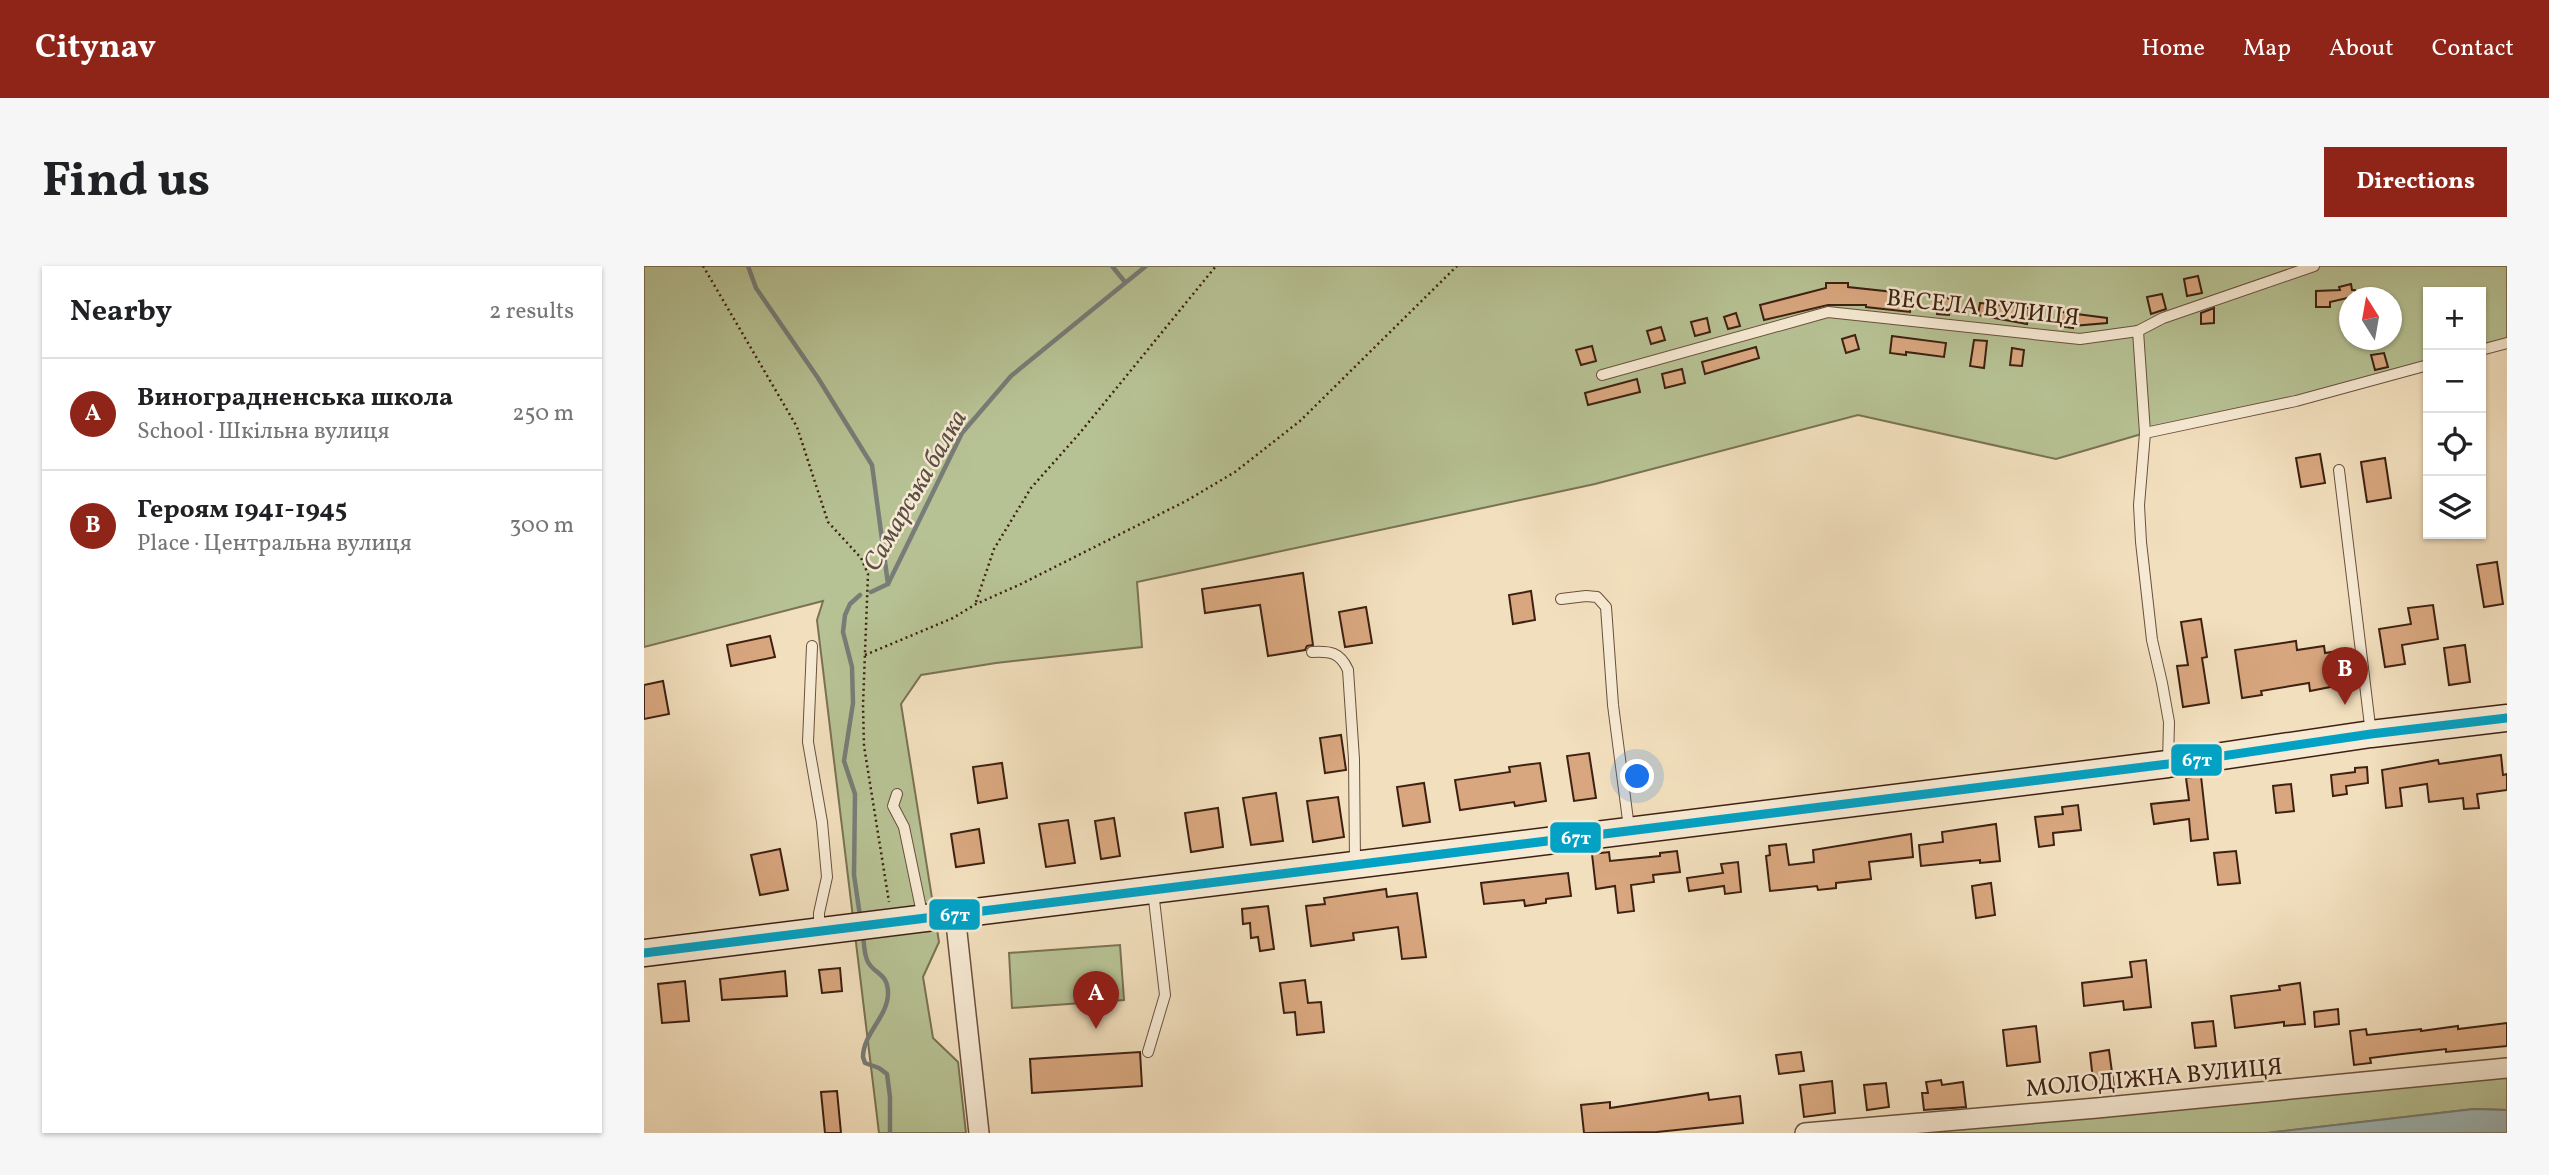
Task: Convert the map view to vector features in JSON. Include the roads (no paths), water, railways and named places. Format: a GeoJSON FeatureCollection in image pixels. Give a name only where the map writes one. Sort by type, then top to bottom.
{"type":"FeatureCollection","features":[{"type":"Feature","properties":{"kind":"street"},"geometry":{"type":"LineString","coordinates":[[644,953],[832,932],[955,914],[2168,764],[2371,734],[2507,718]]}},
{"type":"Feature","properties":{"kind":"street"},"geometry":{"type":"LineString","coordinates":[[955,914],[979,1133]]}},
{"type":"Feature","properties":{"kind":"street","name":"МОЛОДІЖНА ВУЛИЦЯ"},"geometry":{"type":"LineString","coordinates":[[1805,1133],[2507,1068]]}},
{"type":"Feature","properties":{"kind":"lane","name":"ВЕСЕЛА ВУЛИЦЯ"},"geometry":{"type":"LineString","coordinates":[[1602,375],[1828,312],[2080,339],[2138,331],[2163,317],[2314,266]]}},
{"type":"Feature","properties":{"kind":"lane"},"geometry":{"type":"LineString","coordinates":[[2138,331],[2145,433],[2139,505],[2141,542],[2152,640],[2169,722],[2168,764]]}},
{"type":"Feature","properties":{"kind":"lane"},"geometry":{"type":"LineString","coordinates":[[2486,349],[2507,343]]}},
{"type":"Feature","properties":{"kind":"lane"},"geometry":{"type":"LineString","coordinates":[[2145,433],[2296,401],[2423,366]]}},
{"type":"Feature","properties":{"kind":"lane"},"geometry":{"type":"LineString","coordinates":[[2339,470],[2371,734]]}},
{"type":"Feature","properties":{"kind":"lane"},"geometry":{"type":"LineString","coordinates":[[1561,599],[1597,597],[1606,607],[1629,830]]}},
{"type":"Feature","properties":{"kind":"lane"},"geometry":{"type":"LineString","coordinates":[[812,646],[808,742],[822,822],[826,868],[819,913],[832,932]]}},
{"type":"Feature","properties":{"kind":"lane"},"geometry":{"type":"LineString","coordinates":[[1312,652],[1329,651],[1336,654],[1344,661],[1348,670],[1354,759],[1355,865]]}},
{"type":"Feature","properties":{"kind":"lane"},"geometry":{"type":"LineString","coordinates":[[897,794],[893,806],[904,827],[923,919]]}},
{"type":"Feature","properties":{"kind":"lane"},"geometry":{"type":"LineString","coordinates":[[1148,1052],[1165,995],[1153,891]]}},
{"type":"Feature","properties":{"kind":"water"},"geometry":{"type":"Polygon","coordinates":[[[2474,1109],[2507,1110],[2507,1133],[2267,1133],[2474,1109]]]}},
{"type":"Feature","properties":{"kind":"waterway"},"geometry":{"type":"LineString","coordinates":[[748,266],[756,288],[818,378],[872,465],[888,584]]}},
{"type":"Feature","properties":{"kind":"waterway"},"geometry":{"type":"LineString","coordinates":[[1112,266],[1125,282]]}},
{"type":"Feature","properties":{"kind":"waterway","name":"Самарська балка"},"geometry":{"type":"LineString","coordinates":[[871,592],[888,584],[962,433],[1011,376],[1146,266]]}},
{"type":"Feature","properties":{"kind":"waterway","name":"Самарська балка"},"geometry":{"type":"LineString","coordinates":[[860,595],[850,604],[845,615],[843,632],[852,667],[853,703],[844,761],[855,794],[854,875],[860,916]]}},
{"type":"Feature","properties":{"kind":"waterway","name":"Самарська балка"},"geometry":{"type":"LineString","coordinates":[[863,935],[868,962],[883,977],[888,992],[885,1009],[867,1040],[863,1057],[865,1063],[887,1074],[890,1133]]}},
{"type":"Feature","properties":{"kind":"place","name":"Героям 1941-1945"},"geometry":{"type":"Point","coordinates":[2345,705]}},
{"type":"Feature","properties":{"kind":"place","name":"Виноградненська школа"},"geometry":{"type":"Point","coordinates":[1096,1029]}}]}
